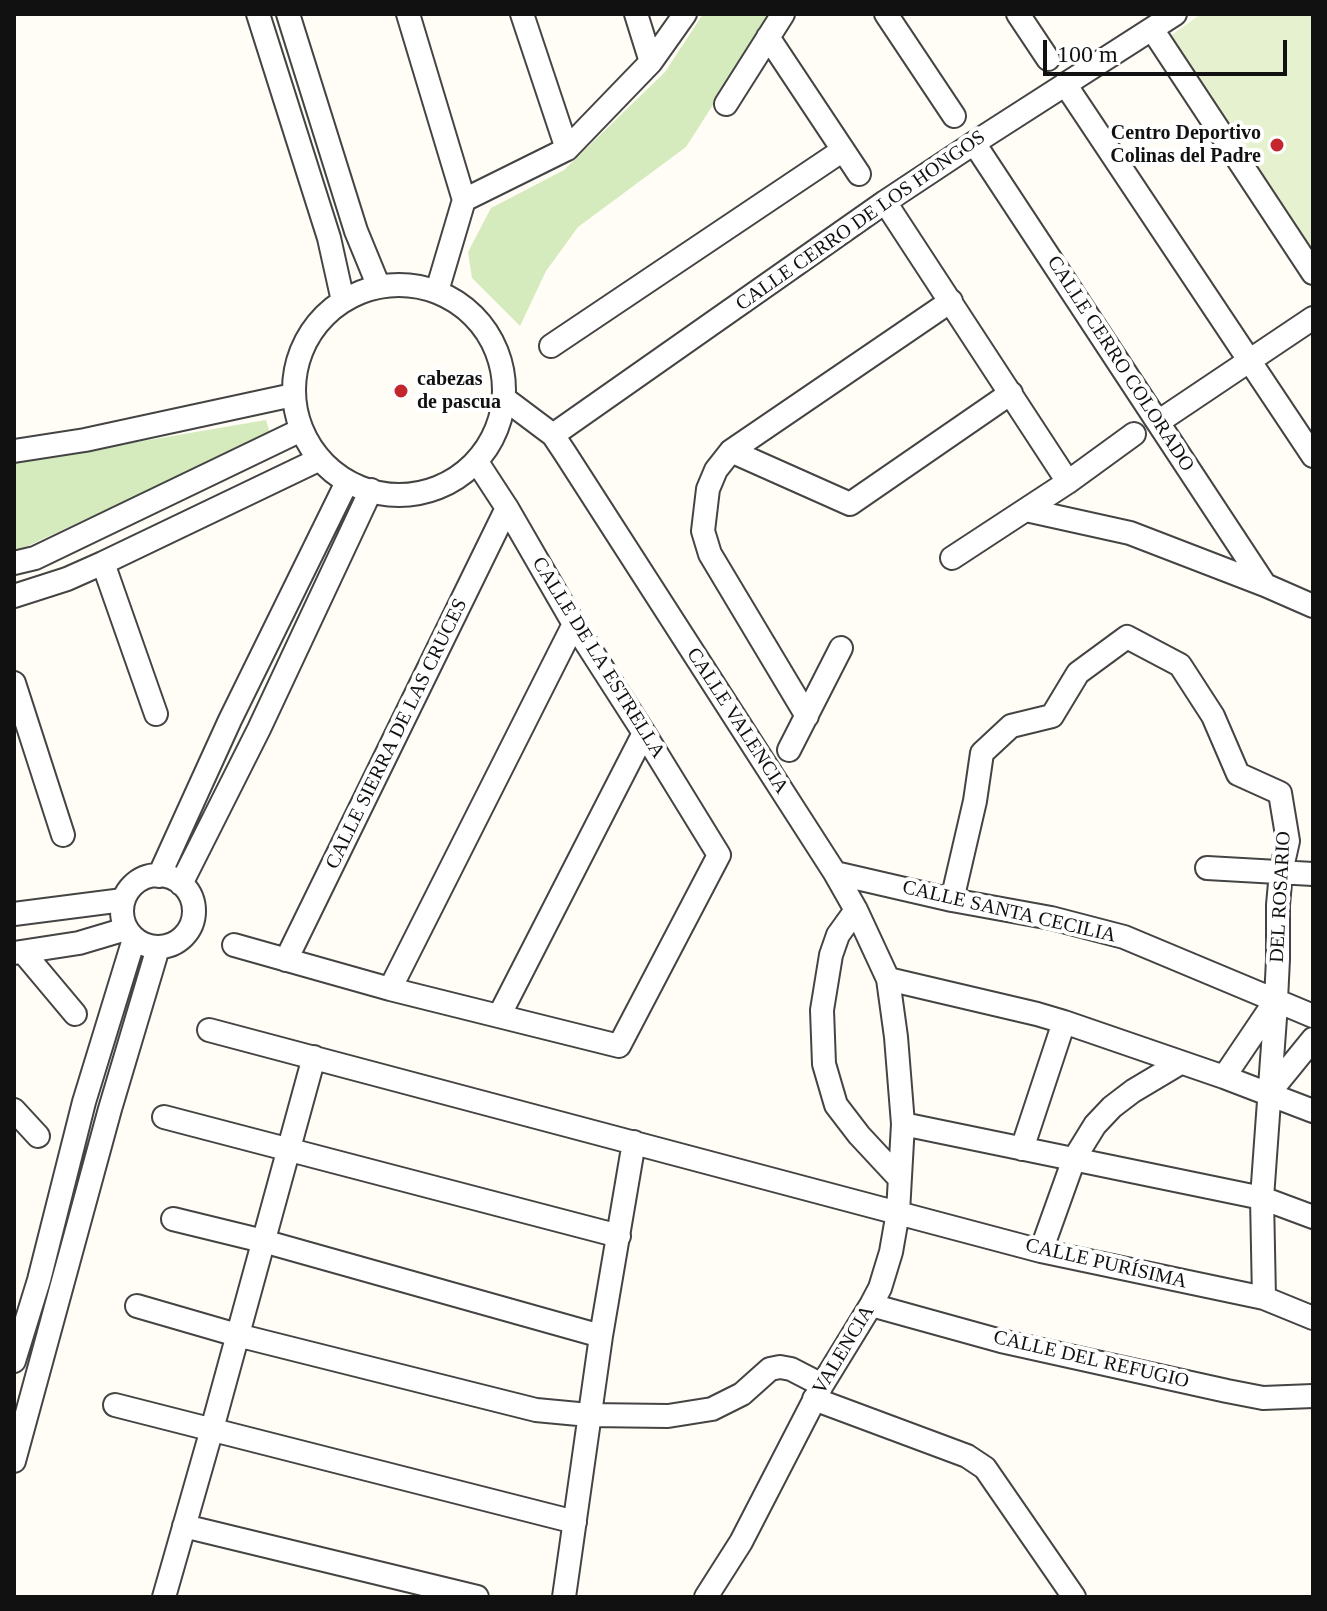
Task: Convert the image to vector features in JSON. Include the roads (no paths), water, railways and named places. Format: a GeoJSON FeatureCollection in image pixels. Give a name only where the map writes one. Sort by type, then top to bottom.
{"type":"FeatureCollection","features":[{"type":"Feature","properties":{"kind":"street"},"geometry":{"type":"LineString","coordinates":[[258,14],[329,238],[343,301]]}},
{"type":"Feature","properties":{"kind":"street"},"geometry":{"type":"LineString","coordinates":[[288,14],[356,231],[379,287]]}},
{"type":"Feature","properties":{"kind":"street"},"geometry":{"type":"LineString","coordinates":[[408,14],[464,200],[437,291]]}},
{"type":"Feature","properties":{"kind":"street"},"geometry":{"type":"LineString","coordinates":[[522,14],[567,149]]}},
{"type":"Feature","properties":{"kind":"street"},"geometry":{"type":"LineString","coordinates":[[636,14],[651,62]]}},
{"type":"Feature","properties":{"kind":"street"},"geometry":{"type":"LineString","coordinates":[[464,200],[567,149],[651,62],[685,14]]}},
{"type":"Feature","properties":{"kind":"street"},"geometry":{"type":"LineString","coordinates":[[726,104],[783,14]]}},
{"type":"Feature","properties":{"kind":"street"},"geometry":{"type":"LineString","coordinates":[[886,14],[954,116]]}},
{"type":"Feature","properties":{"kind":"street"},"geometry":{"type":"LineString","coordinates":[[1018,14],[1048,59]]}},
{"type":"Feature","properties":{"kind":"street","name":"CALLE CERRO DE LOS HONGOS"},"geometry":{"type":"LineString","coordinates":[[553,435],[885,202],[1175,14]]}},
{"type":"Feature","properties":{"kind":"street"},"geometry":{"type":"LineString","coordinates":[[1152,29],[1313,273]]}},
{"type":"Feature","properties":{"kind":"street"},"geometry":{"type":"LineString","coordinates":[[768,37],[859,174]]}},
{"type":"Feature","properties":{"kind":"street"},"geometry":{"type":"LineString","coordinates":[[1065,84],[1313,456]]}},
{"type":"Feature","properties":{"kind":"street","name":"CALLE CERRO COLORADO"},"geometry":{"type":"LineString","coordinates":[[974,143],[1265,585]]}},
{"type":"Feature","properties":{"kind":"street"},"geometry":{"type":"LineString","coordinates":[[551,346],[843,150]]}},
{"type":"Feature","properties":{"kind":"street"},"geometry":{"type":"LineString","coordinates":[[885,202],[1068,482]]}},
{"type":"Feature","properties":{"kind":"street"},"geometry":{"type":"LineString","coordinates":[[403,284],[437,291],[467,308],[489,333],[503,365],[505,399],[496,433],[477,462],[449,483],[415,494],[380,494],[347,482],[320,459],[301,430],[293,395],[297,361],[312,329],[337,304],[369,288],[379,287],[403,284]]}},
{"type":"Feature","properties":{"kind":"street"},"geometry":{"type":"LineString","coordinates":[[807,716],[710,554],[703,531],[708,489],[716,470],[731,451],[951,301]]}},
{"type":"Feature","properties":{"kind":"street"},"geometry":{"type":"LineString","coordinates":[[1158,422],[1313,318]]}},
{"type":"Feature","properties":{"kind":"street"},"geometry":{"type":"LineString","coordinates":[[731,451],[850,504],[1011,393]]}},
{"type":"Feature","properties":{"kind":"street"},"geometry":{"type":"LineString","coordinates":[[14,451],[85,440],[293,395]]}},
{"type":"Feature","properties":{"kind":"street","name":"CALLE VALENCIA"},"geometry":{"type":"LineString","coordinates":[[505,399],[553,435],[835,873],[888,979],[901,1078]]}},
{"type":"Feature","properties":{"kind":"street"},"geometry":{"type":"LineString","coordinates":[[14,563],[35,558],[301,430]]}},
{"type":"Feature","properties":{"kind":"street"},"geometry":{"type":"LineString","coordinates":[[952,558],[1068,482],[1134,434]]}},
{"type":"Feature","properties":{"kind":"street"},"geometry":{"type":"LineString","coordinates":[[14,596],[67,579],[103,563],[320,459]]}},
{"type":"Feature","properties":{"kind":"street","name":"CALLE DE LA ESTRELLA"},"geometry":{"type":"LineString","coordinates":[[477,462],[719,855],[619,1046],[499,1016]]}},
{"type":"Feature","properties":{"kind":"street"},"geometry":{"type":"LineString","coordinates":[[159,876],[230,720],[347,482]]}},
{"type":"Feature","properties":{"kind":"street"},"geometry":{"type":"LineString","coordinates":[[181,884],[259,729],[371,490]]}},
{"type":"Feature","properties":{"kind":"street","name":"CALLE SIERRA DE LAS CRUCES"},"geometry":{"type":"LineString","coordinates":[[286,960],[507,508]]}},
{"type":"Feature","properties":{"kind":"street"},"geometry":{"type":"LineString","coordinates":[[1026,510],[1130,533],[1313,606]]}},
{"type":"Feature","properties":{"kind":"street"},"geometry":{"type":"LineString","coordinates":[[103,563],[156,714]]}},
{"type":"Feature","properties":{"kind":"street"},"geometry":{"type":"LineString","coordinates":[[390,989],[574,624]]}},
{"type":"Feature","properties":{"kind":"street","name":"DEL ROSARIO"},"geometry":{"type":"LineString","coordinates":[[952,900],[975,801],[982,753],[1011,726],[1052,716],[1078,673],[1127,637],[1180,665],[1213,716],[1238,774],[1280,793],[1288,841],[1278,905],[1276,1000],[1262,1198],[1264,1298]]}},
{"type":"Feature","properties":{"kind":"street"},"geometry":{"type":"LineString","coordinates":[[789,750],[841,648]]}},
{"type":"Feature","properties":{"kind":"street"},"geometry":{"type":"LineString","coordinates":[[14,683],[63,835]]}},
{"type":"Feature","properties":{"kind":"street"},"geometry":{"type":"LineString","coordinates":[[234,945],[499,1016],[644,733]]}},
{"type":"Feature","properties":{"kind":"street"},"geometry":{"type":"LineString","coordinates":[[1207,868],[1313,874]]}},
{"type":"Feature","properties":{"kind":"street","name":"CALLE SANTA CECILIA"},"geometry":{"type":"LineString","coordinates":[[835,873],[952,900],[1051,918],[1124,937],[1313,1016]]}},
{"type":"Feature","properties":{"kind":"street"},"geometry":{"type":"LineString","coordinates":[[159,876],[181,884],[191,898],[194,915],[188,932],[175,943],[158,948],[141,943],[130,934],[122,910],[123,900],[133,885],[159,876]]}},
{"type":"Feature","properties":{"kind":"street"},"geometry":{"type":"LineString","coordinates":[[14,914],[123,900]]}},
{"type":"Feature","properties":{"kind":"street"},"geometry":{"type":"LineString","coordinates":[[856,910],[838,935],[831,955],[822,1010],[824,1064],[836,1105],[899,1178]]}},
{"type":"Feature","properties":{"kind":"street"},"geometry":{"type":"LineString","coordinates":[[18,952],[130,934]]}},
{"type":"Feature","properties":{"kind":"street"},"geometry":{"type":"LineString","coordinates":[[14,1361],[39,1280],[130,934]]}},
{"type":"Feature","properties":{"kind":"street"},"geometry":{"type":"LineString","coordinates":[[14,1461],[110,1109],[158,948]]}},
{"type":"Feature","properties":{"kind":"street"},"geometry":{"type":"LineString","coordinates":[[18,952],[75,1014]]}},
{"type":"Feature","properties":{"kind":"street"},"geometry":{"type":"LineString","coordinates":[[888,979],[1064,1022],[1313,1111]]}},
{"type":"Feature","properties":{"kind":"street"},"geometry":{"type":"LineString","coordinates":[[1224,1077],[1276,1000]]}},
{"type":"Feature","properties":{"kind":"street"},"geometry":{"type":"LineString","coordinates":[[1022,1149],[1064,1022]]}},
{"type":"Feature","properties":{"kind":"street","name":"CALLE PURÍSIMA"},"geometry":{"type":"LineString","coordinates":[[209,1030],[1041,1251],[1264,1298],[1313,1318]]}},
{"type":"Feature","properties":{"kind":"street"},"geometry":{"type":"LineString","coordinates":[[1269,1093],[1313,1039]]}},
{"type":"Feature","properties":{"kind":"street"},"geometry":{"type":"LineString","coordinates":[[164,1597],[314,1057]]}},
{"type":"Feature","properties":{"kind":"street"},"geometry":{"type":"LineString","coordinates":[[1041,1251],[1074,1159],[1095,1125],[1133,1091],[1180,1063]]}},
{"type":"Feature","properties":{"kind":"street","name":"VALENCIA"},"geometry":{"type":"LineString","coordinates":[[706,1597],[741,1542],[818,1392],[880,1288],[891,1252],[898,1212],[903,1124],[901,1078]]}},
{"type":"Feature","properties":{"kind":"street"},"geometry":{"type":"LineString","coordinates":[[14,1110],[38,1136]]}},
{"type":"Feature","properties":{"kind":"street"},"geometry":{"type":"LineString","coordinates":[[164,1117],[619,1236]]}},
{"type":"Feature","properties":{"kind":"street"},"geometry":{"type":"LineString","coordinates":[[903,1124],[1262,1198],[1313,1217]]}},
{"type":"Feature","properties":{"kind":"street"},"geometry":{"type":"LineString","coordinates":[[564,1597],[601,1336],[634,1142]]}},
{"type":"Feature","properties":{"kind":"street"},"geometry":{"type":"LineString","coordinates":[[173,1219],[263,1241],[601,1336]]}},
{"type":"Feature","properties":{"kind":"street","name":"CALLE DEL REFUGIO"},"geometry":{"type":"LineString","coordinates":[[871,1305],[1001,1341],[1227,1391],[1263,1398],[1313,1396]]}},
{"type":"Feature","properties":{"kind":"street"},"geometry":{"type":"LineString","coordinates":[[137,1306],[237,1335],[536,1410],[589,1415],[668,1416],[712,1409],[742,1394],[770,1369],[791,1369],[818,1392],[967,1456],[985,1468],[1074,1597]]}},
{"type":"Feature","properties":{"kind":"street"},"geometry":{"type":"LineString","coordinates":[[115,1405],[575,1522]]}},
{"type":"Feature","properties":{"kind":"street"},"geometry":{"type":"LineString","coordinates":[[184,1526],[477,1597]]}},
{"type":"Feature","properties":{"kind":"place","name":"Centro Deportivo Colinas del Padre"},"geometry":{"type":"Point","coordinates":[1277,145]}},
{"type":"Feature","properties":{"kind":"place","name":"cabezas de pascua"},"geometry":{"type":"Point","coordinates":[401,391]}}]}
